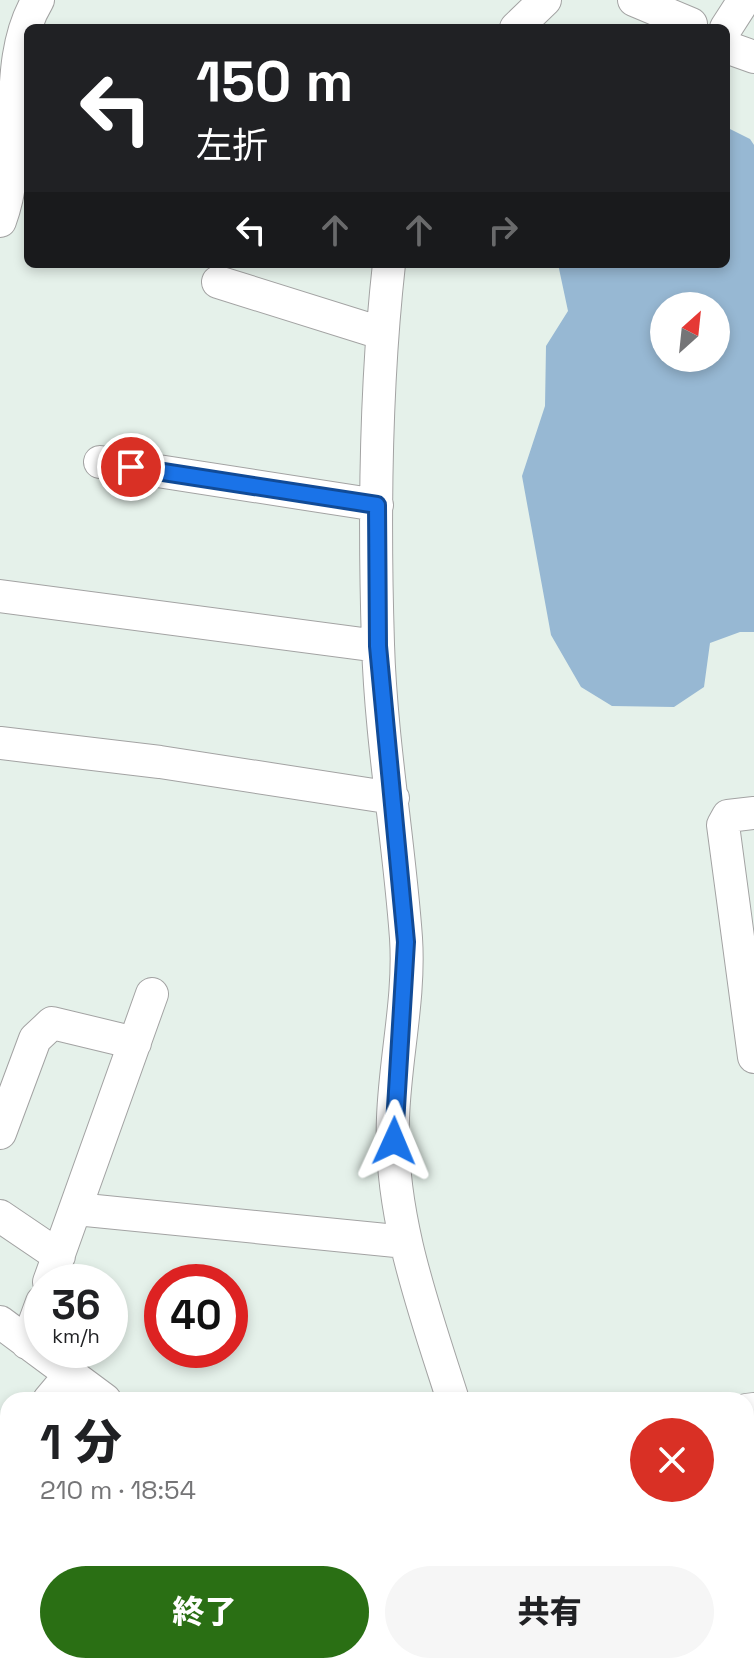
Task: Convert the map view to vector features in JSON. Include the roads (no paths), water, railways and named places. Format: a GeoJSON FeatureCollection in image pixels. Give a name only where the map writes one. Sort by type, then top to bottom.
{"type":"FeatureCollection","features":[{"type":"Feature","properties":{"kind":"street"},"geometry":{"type":"LineString","coordinates":[[27,24],[38,0]]}},
{"type":"Feature","properties":{"kind":"street"},"geometry":{"type":"LineString","coordinates":[[520,24],[545,0]]}},
{"type":"Feature","properties":{"kind":"street"},"geometry":{"type":"LineString","coordinates":[[634,0],[691,24]]}},
{"type":"Feature","properties":{"kind":"street"},"geometry":{"type":"LineString","coordinates":[[729,24],[744,0]]}},
{"type":"Feature","properties":{"kind":"street"},"geometry":{"type":"LineString","coordinates":[[0,221],[9,190],[16,46],[24,29]]}},
{"type":"Feature","properties":{"kind":"street"},"geometry":{"type":"LineString","coordinates":[[730,48],[754,57]]}},
{"type":"Feature","properties":{"kind":"street"},"geometry":{"type":"LineString","coordinates":[[389,268],[381,333],[378,646],[406,942],[393,1120],[397,1184],[414,1281],[450,1392]]}},
{"type":"Feature","properties":{"kind":"street"},"geometry":{"type":"LineString","coordinates":[[218,282],[381,333]]}},
{"type":"Feature","properties":{"kind":"street"},"geometry":{"type":"LineString","coordinates":[[100,462],[377,505]]}},
{"type":"Feature","properties":{"kind":"street"},"geometry":{"type":"LineString","coordinates":[[0,596],[378,646]]}},
{"type":"Feature","properties":{"kind":"street"},"geometry":{"type":"LineString","coordinates":[[0,743],[393,798]]}},
{"type":"Feature","properties":{"kind":"street"},"geometry":{"type":"LineString","coordinates":[[754,813],[728,816],[723,825],[754,1057]]}},
{"type":"Feature","properties":{"kind":"street"},"geometry":{"type":"LineString","coordinates":[[56,1264],[152,994]]}},
{"type":"Feature","properties":{"kind":"street"},"geometry":{"type":"LineString","coordinates":[[0,1133],[35,1039],[52,1023],[135,1043]]}},
{"type":"Feature","properties":{"kind":"street"},"geometry":{"type":"LineString","coordinates":[[76,1209],[406,1242]]}},
{"type":"Feature","properties":{"kind":"street"},"geometry":{"type":"LineString","coordinates":[[0,1216],[49,1264]]}},
{"type":"Feature","properties":{"kind":"street"},"geometry":{"type":"LineString","coordinates":[[0,1322],[24,1341]]}},
{"type":"Feature","properties":{"kind":"street"},"geometry":{"type":"LineString","coordinates":[[61,1368],[94,1392]]}},
{"type":"Feature","properties":{"kind":"street"},"geometry":{"type":"LineString","coordinates":[[56,1392],[70,1375]]}}]}
